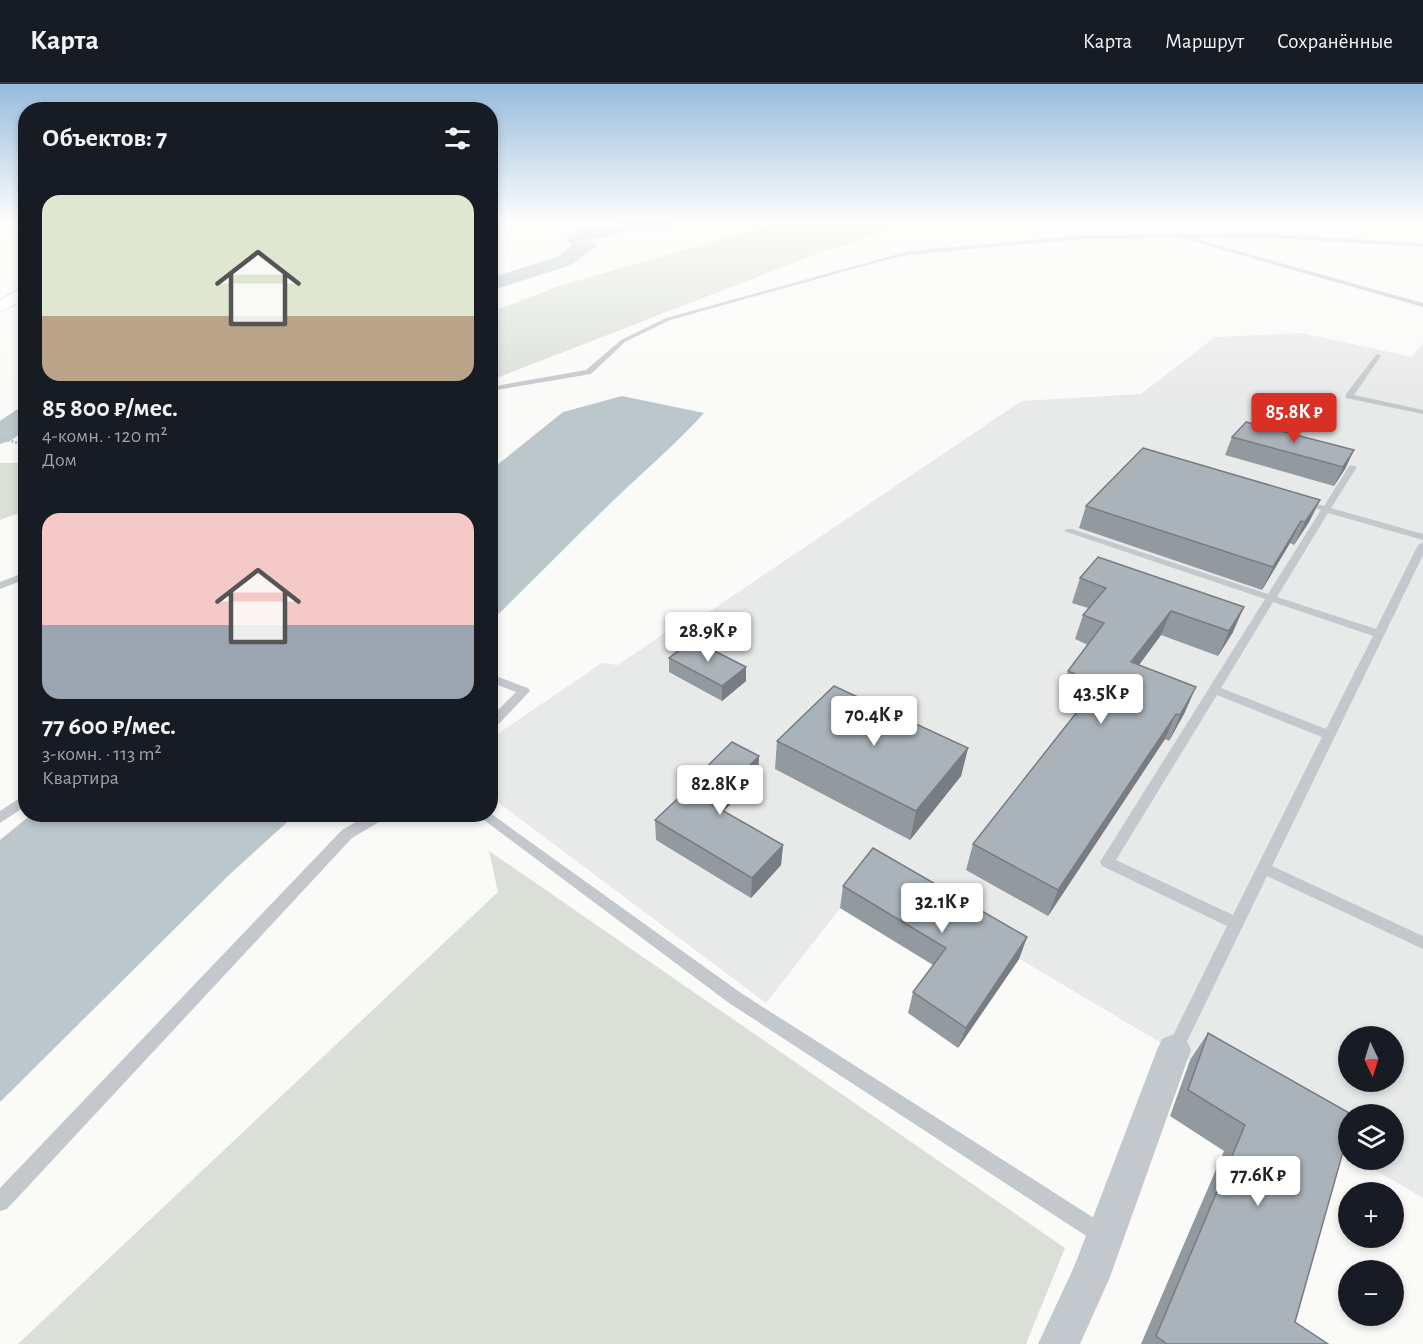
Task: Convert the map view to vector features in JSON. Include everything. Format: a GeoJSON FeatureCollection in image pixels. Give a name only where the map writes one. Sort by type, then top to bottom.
{"type":"FeatureCollection","features":[{"type":"Feature","properties":{"kind":"main road"},"geometry":{"type":"LineString","coordinates":[[0,293],[18,283]]}},
{"type":"Feature","properties":{"kind":"main road"},"geometry":{"type":"LineString","coordinates":[[0,307],[18,296]]}},
{"type":"Feature","properties":{"kind":"street"},"geometry":{"type":"LineString","coordinates":[[1059,1344],[1090,1278],[1174,1050]]}},
{"type":"Feature","properties":{"kind":"lane"},"geometry":{"type":"LineString","coordinates":[[498,388],[588,372],[623,341],[668,319],[812,279]]}},
{"type":"Feature","properties":{"kind":"lane"},"geometry":{"type":"LineString","coordinates":[[1331,279],[1423,305]]}},
{"type":"Feature","properties":{"kind":"lane"},"geometry":{"type":"LineString","coordinates":[[1378,356],[1349,396],[1423,412]]}},
{"type":"Feature","properties":{"kind":"lane"},"geometry":{"type":"LineString","coordinates":[[1237,924],[1107,862],[1353,466]]}},
{"type":"Feature","properties":{"kind":"lane"},"geometry":{"type":"LineString","coordinates":[[1293,500],[1423,537]]}},
{"type":"Feature","properties":{"kind":"lane"},"geometry":{"type":"LineString","coordinates":[[1069,531],[1379,634]]}},
{"type":"Feature","properties":{"kind":"lane"},"geometry":{"type":"LineString","coordinates":[[1174,1050],[1423,545]]}},
{"type":"Feature","properties":{"kind":"lane"},"geometry":{"type":"LineString","coordinates":[[0,586],[18,578]]}},
{"type":"Feature","properties":{"kind":"lane"},"geometry":{"type":"LineString","coordinates":[[498,681],[524,691],[498,718]]}},
{"type":"Feature","properties":{"kind":"lane"},"geometry":{"type":"LineString","coordinates":[[1214,689],[1329,735]]}},
{"type":"Feature","properties":{"kind":"lane"},"geometry":{"type":"LineString","coordinates":[[0,818],[18,805]]}},
{"type":"Feature","properties":{"kind":"lane"},"geometry":{"type":"LineString","coordinates":[[0,1202],[346,834],[367,822]]}},
{"type":"Feature","properties":{"kind":"lane"},"geometry":{"type":"LineString","coordinates":[[493,822],[735,998],[1105,1236]]}},
{"type":"Feature","properties":{"kind":"lane"},"geometry":{"type":"LineString","coordinates":[[1264,868],[1423,943]]}},
{"type":"Feature","properties":{"kind":"path"},"geometry":{"type":"LineString","coordinates":[[0,437],[18,443]]}},
{"type":"Feature","properties":{"kind":"shaded area"},"geometry":{"type":"Polygon","coordinates":[[[584,279],[752,279],[498,377],[498,309],[584,279]]]}},
{"type":"Feature","properties":{"kind":"shaded area"},"geometry":{"type":"Polygon","coordinates":[[[1302,333],[1412,357],[1423,343],[1423,1198],[1404,1187],[1404,1182],[1396,1182],[1375,1170],[1404,1170],[1404,1104],[1338,1104],[1338,1148],[870,870],[766,1003],[498,802],[498,734],[602,663],[618,665],[678,624],[694,622],[1023,401],[1141,394],[1215,337],[1302,333]]]}},
{"type":"Feature","properties":{"kind":"shaded area"},"geometry":{"type":"Polygon","coordinates":[[[622,396],[704,413],[498,614],[498,464],[563,412],[622,396]]]}},
{"type":"Feature","properties":{"kind":"shaded area"},"geometry":{"type":"Polygon","coordinates":[[[0,463],[18,463],[18,514],[0,520],[0,463]]]}},
{"type":"Feature","properties":{"kind":"shaded area"},"geometry":{"type":"Polygon","coordinates":[[[22,822],[287,822],[229,875],[0,1102],[0,840],[22,822]]]}},
{"type":"Feature","properties":{"kind":"shaded area"},"geometry":{"type":"Polygon","coordinates":[[[489,851],[1065,1248],[1026,1344],[18,1344],[498,892],[489,851]]]}},
{"type":"Feature","properties":{"kind":"building"},"geometry":{"type":"Polygon","coordinates":[[[1246,422],[1354,450],[1343,467],[1232,437],[1246,422]]]}},
{"type":"Feature","properties":{"kind":"building"},"geometry":{"type":"Polygon","coordinates":[[[1143,448],[1320,500],[1305,522],[1301,521],[1273,567],[1086,506],[1143,448]]]}},
{"type":"Feature","properties":{"kind":"building"},"geometry":{"type":"Polygon","coordinates":[[[1098,557],[1244,607],[1229,631],[1171,611],[1131,662],[1196,687],[1180,715],[1176,714],[1058,890],[973,844],[1099,684],[1068,671],[1104,623],[1083,615],[1106,588],[1080,578],[1098,557]]]}},
{"type":"Feature","properties":{"kind":"building"},"geometry":{"type":"Polygon","coordinates":[[[693,640],[746,667],[722,686],[669,658],[693,640]]]}},
{"type":"Feature","properties":{"kind":"building"},"geometry":{"type":"Polygon","coordinates":[[[834,686],[968,748],[916,811],[777,741],[834,686]]]}},
{"type":"Feature","properties":{"kind":"building"},"geometry":{"type":"Polygon","coordinates":[[[732,742],[759,756],[711,804],[783,845],[752,878],[655,820],[732,742]]]}},
{"type":"Feature","properties":{"kind":"building"},"geometry":{"type":"Polygon","coordinates":[[[873,848],[1027,937],[966,1028],[913,992],[946,948],[843,886],[873,848]]]}},
{"type":"Feature","properties":{"kind":"building"},"geometry":{"type":"Polygon","coordinates":[[[1208,1033],[1338,1107],[1338,1169],[1295,1322],[1328,1344],[1167,1344],[1156,1336],[1245,1125],[1188,1090],[1208,1033]]]}},
{"type":"Feature","properties":{"kind":"waterway"},"geometry":{"type":"LineString","coordinates":[[498,282],[509,279]]}},
{"type":"Feature","properties":{"kind":"waterway"},"geometry":{"type":"LineString","coordinates":[[0,435],[18,422]]}}]}
